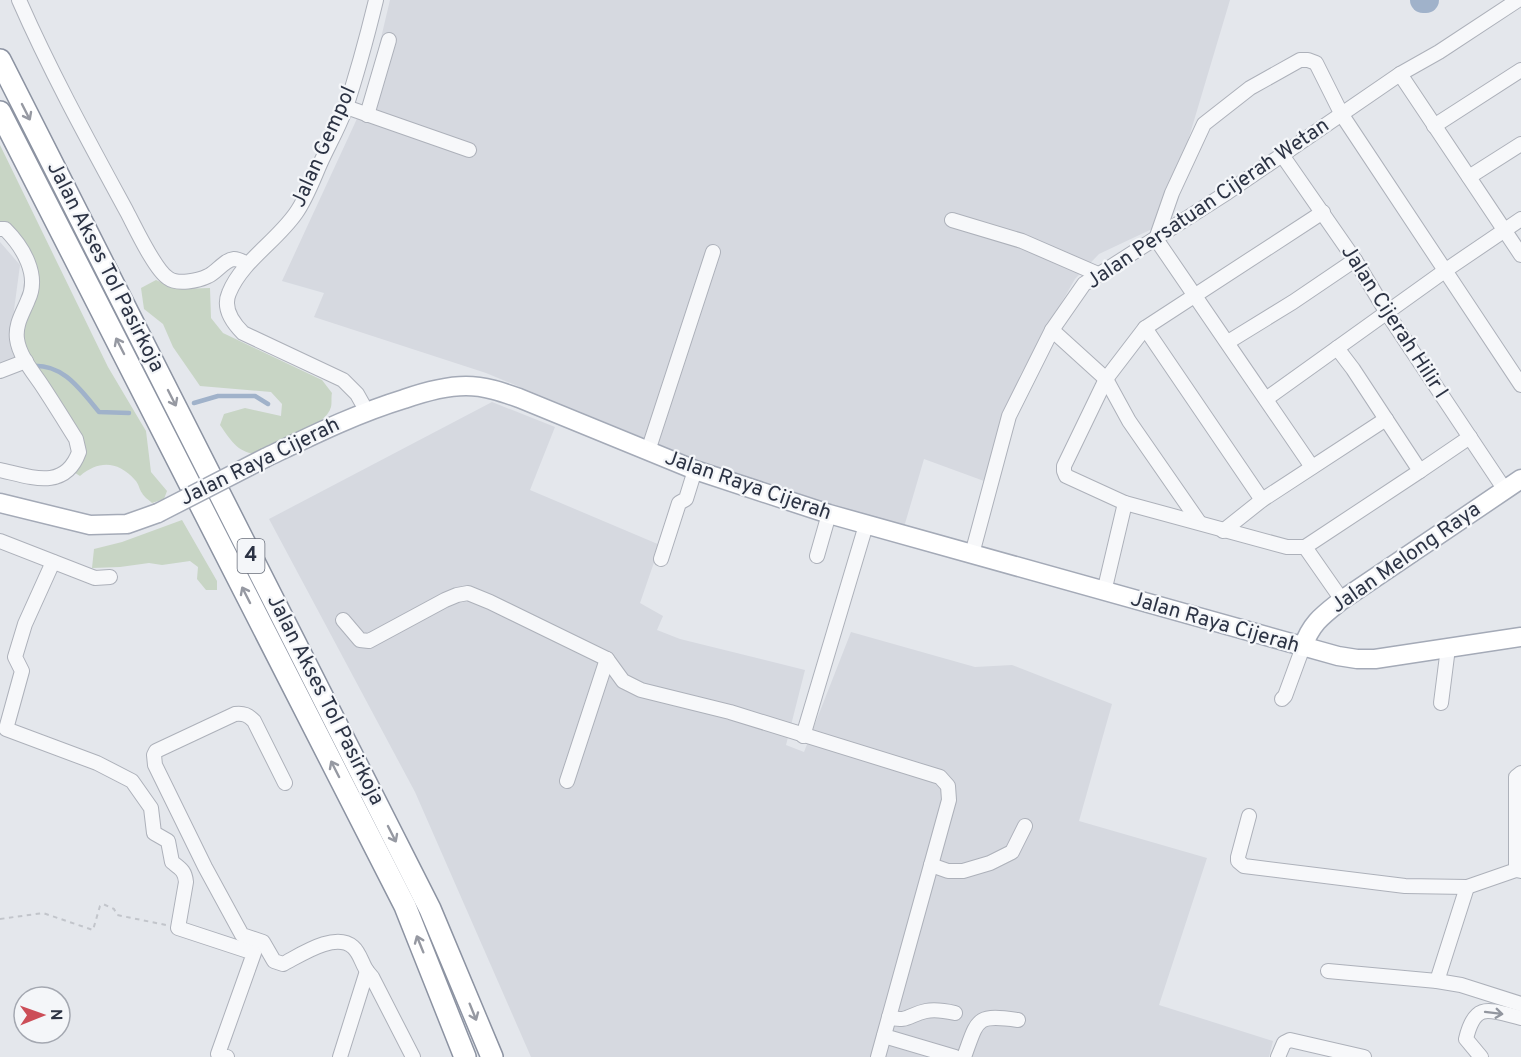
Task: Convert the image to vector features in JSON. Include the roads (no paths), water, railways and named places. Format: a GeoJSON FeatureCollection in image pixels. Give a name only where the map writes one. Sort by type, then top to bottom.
{"type":"FeatureCollection","features":[{"type":"Feature","properties":{"kind":"highway","name":"Jalan Akses Tol Pasirkoja"},"geometry":{"type":"LineString","coordinates":[[0,60],[430,909],[492,1057]]}},
{"type":"Feature","properties":{"kind":"highway","name":"Jalan Akses Tol Pasirkoja"},"geometry":{"type":"LineString","coordinates":[[0,111],[405,906],[465,1057]]}},
{"type":"Feature","properties":{"kind":"main road","name":"Jalan Raya Cijerah"},"geometry":{"type":"LineString","coordinates":[[0,502],[90,525],[127,524],[158,513],[265,458],[366,410],[445,387],[468,386],[492,389],[519,398],[695,470],[829,514],[1304,647],[1357,659],[1375,659],[1521,636]]}},
{"type":"Feature","properties":{"kind":"main road","name":"Jalan Melong Raya"},"geometry":{"type":"LineString","coordinates":[[1304,647],[1309,631],[1318,619],[1342,600],[1521,479]]}},
{"type":"Feature","properties":{"kind":"street"},"geometry":{"type":"LineString","coordinates":[[19,0],[66,99],[144,243],[164,275],[176,281],[195,280],[208,276],[233,259],[247,264]]}},
{"type":"Feature","properties":{"kind":"street","name":"Jalan Gempol"},"geometry":{"type":"LineString","coordinates":[[366,410],[357,394],[343,380],[254,339],[234,325],[226,302],[247,264],[276,238],[297,212],[346,107],[365,47],[376,0]]}},
{"type":"Feature","properties":{"kind":"street","name":"Jalan Persatuan Cijerah Wetan"},"geometry":{"type":"LineString","coordinates":[[972,554],[1009,416],[1052,330],[1084,284],[1282,155],[1400,74],[1439,52],[1502,4],[1518,0]]}},
{"type":"Feature","properties":{"kind":"street"},"geometry":{"type":"LineString","coordinates":[[367,115],[389,40]]}},
{"type":"Feature","properties":{"kind":"street"},"geometry":{"type":"LineString","coordinates":[[1312,467],[1156,238],[1172,194],[1204,124],[1250,88],[1300,60],[1316,63],[1342,115],[1521,385]]}},
{"type":"Feature","properties":{"kind":"street"},"geometry":{"type":"LineString","coordinates":[[1434,126],[1521,70]]}},
{"type":"Feature","properties":{"kind":"street"},"geometry":{"type":"LineString","coordinates":[[1400,74],[1521,255]]}},
{"type":"Feature","properties":{"kind":"street"},"geometry":{"type":"LineString","coordinates":[[346,107],[469,150]]}},
{"type":"Feature","properties":{"kind":"street"},"geometry":{"type":"LineString","coordinates":[[1469,177],[1521,144]]}},
{"type":"Feature","properties":{"kind":"street","name":"Jalan Cijerah Hilir I"},"geometry":{"type":"LineString","coordinates":[[1282,155],[1355,260],[1387,313],[1505,490]]}},
{"type":"Feature","properties":{"kind":"street"},"geometry":{"type":"LineString","coordinates":[[1323,212],[1145,328],[1106,379],[1064,466],[1066,476],[1125,503],[1287,547],[1305,547],[1470,437]]}},
{"type":"Feature","properties":{"kind":"street"},"geometry":{"type":"LineString","coordinates":[[1266,399],[1521,219]]}},
{"type":"Feature","properties":{"kind":"street"},"geometry":{"type":"LineString","coordinates":[[952,220],[1022,241],[1098,274]]}},
{"type":"Feature","properties":{"kind":"street"},"geometry":{"type":"LineString","coordinates":[[0,229],[6,229],[18,244],[27,260],[32,277],[31,292],[19,319],[17,341],[28,365],[76,439],[79,452],[71,467],[61,475],[52,478],[44,479],[0,470]]}},
{"type":"Feature","properties":{"kind":"street"},"geometry":{"type":"LineString","coordinates":[[648,451],[712,252]]}},
{"type":"Feature","properties":{"kind":"street"},"geometry":{"type":"LineString","coordinates":[[1228,342],[1355,260]]}},
{"type":"Feature","properties":{"kind":"street"},"geometry":{"type":"LineString","coordinates":[[1145,328],[1262,500]]}},
{"type":"Feature","properties":{"kind":"street"},"geometry":{"type":"LineString","coordinates":[[1052,330],[1106,379],[1129,421],[1199,522]]}},
{"type":"Feature","properties":{"kind":"street"},"geometry":{"type":"LineString","coordinates":[[1337,348],[1420,471]]}},
{"type":"Feature","properties":{"kind":"street"},"geometry":{"type":"LineString","coordinates":[[0,370],[28,365]]}},
{"type":"Feature","properties":{"kind":"street"},"geometry":{"type":"LineString","coordinates":[[1223,531],[1262,500],[1386,418]]}},
{"type":"Feature","properties":{"kind":"street"},"geometry":{"type":"LineString","coordinates":[[662,559],[679,502],[686,498],[695,470]]}},
{"type":"Feature","properties":{"kind":"street"},"geometry":{"type":"LineString","coordinates":[[1104,592],[1125,503]]}},
{"type":"Feature","properties":{"kind":"street"},"geometry":{"type":"LineString","coordinates":[[817,556],[829,514]]}},
{"type":"Feature","properties":{"kind":"street"},"geometry":{"type":"LineString","coordinates":[[803,736],[866,525]]}},
{"type":"Feature","properties":{"kind":"street"},"geometry":{"type":"LineString","coordinates":[[0,541],[95,578],[110,577]]}},
{"type":"Feature","properties":{"kind":"street"},"geometry":{"type":"LineString","coordinates":[[1305,547],[1342,600]]}},
{"type":"Feature","properties":{"kind":"street"},"geometry":{"type":"LineString","coordinates":[[53,562],[25,624],[15,657],[22,671],[6,729],[97,763],[132,781],[150,808],[154,833],[168,841],[172,862],[184,871],[186,882],[178,928],[254,952],[218,1054],[227,1057]]}},
{"type":"Feature","properties":{"kind":"street"},"geometry":{"type":"LineString","coordinates":[[343,620],[360,640],[369,641],[445,600],[468,593],[608,659],[623,681],[641,690],[730,712],[940,777],[948,786],[948,800],[878,1057]]}},
{"type":"Feature","properties":{"kind":"street"},"geometry":{"type":"LineString","coordinates":[[1282,699],[1304,647]]}},
{"type":"Feature","properties":{"kind":"street"},"geometry":{"type":"LineString","coordinates":[[1441,704],[1448,648]]}},
{"type":"Feature","properties":{"kind":"street"},"geometry":{"type":"LineString","coordinates":[[567,781],[608,659]]}},
{"type":"Feature","properties":{"kind":"street"},"geometry":{"type":"LineString","coordinates":[[285,783],[254,721],[243,713],[235,714],[156,751],[154,755],[155,765],[200,857],[242,935],[263,942],[274,961],[281,963],[285,963],[306,950],[332,943],[348,944],[357,952],[372,977],[413,1057]]}},
{"type":"Feature","properties":{"kind":"street"},"geometry":{"type":"LineString","coordinates":[[1249,816],[1238,857],[1238,861],[1244,866],[1405,886],[1467,887],[1518,870],[1516,777],[1521,773]]}},
{"type":"Feature","properties":{"kind":"street"},"geometry":{"type":"LineString","coordinates":[[931,865],[948,872],[963,871],[990,863],[1012,852],[1025,826]]}},
{"type":"Feature","properties":{"kind":"street"},"geometry":{"type":"LineString","coordinates":[[1437,981],[1467,887]]}},
{"type":"Feature","properties":{"kind":"street"},"geometry":{"type":"LineString","coordinates":[[344,1055],[367,971]]}},
{"type":"Feature","properties":{"kind":"street"},"geometry":{"type":"LineString","coordinates":[[1328,971],[1461,985],[1521,1004]]}},
{"type":"Feature","properties":{"kind":"street"},"geometry":{"type":"LineString","coordinates":[[889,1017],[904,1020],[925,1011],[955,1013]]}},
{"type":"Feature","properties":{"kind":"street"},"geometry":{"type":"LineString","coordinates":[[1480,1057],[1466,1039],[1470,1023],[1475,1015],[1483,1011],[1521,1018]]}},
{"type":"Feature","properties":{"kind":"street"},"geometry":{"type":"LineString","coordinates":[[963,1057],[979,1022],[992,1016],[1018,1020]]}},
{"type":"Feature","properties":{"kind":"street"},"geometry":{"type":"LineString","coordinates":[[884,1036],[955,1057]]}},
{"type":"Feature","properties":{"kind":"street"},"geometry":{"type":"LineString","coordinates":[[1278,1057],[1284,1043],[1290,1041],[1364,1057]]}},
{"type":"Feature","properties":{"kind":"waterway"},"geometry":{"type":"LineString","coordinates":[[30,366],[42,366],[61,373],[78,387],[99,412],[129,413]]}},
{"type":"Feature","properties":{"kind":"waterway"},"geometry":{"type":"LineString","coordinates":[[194,403],[218,396],[255,396],[268,404]]}}]}
